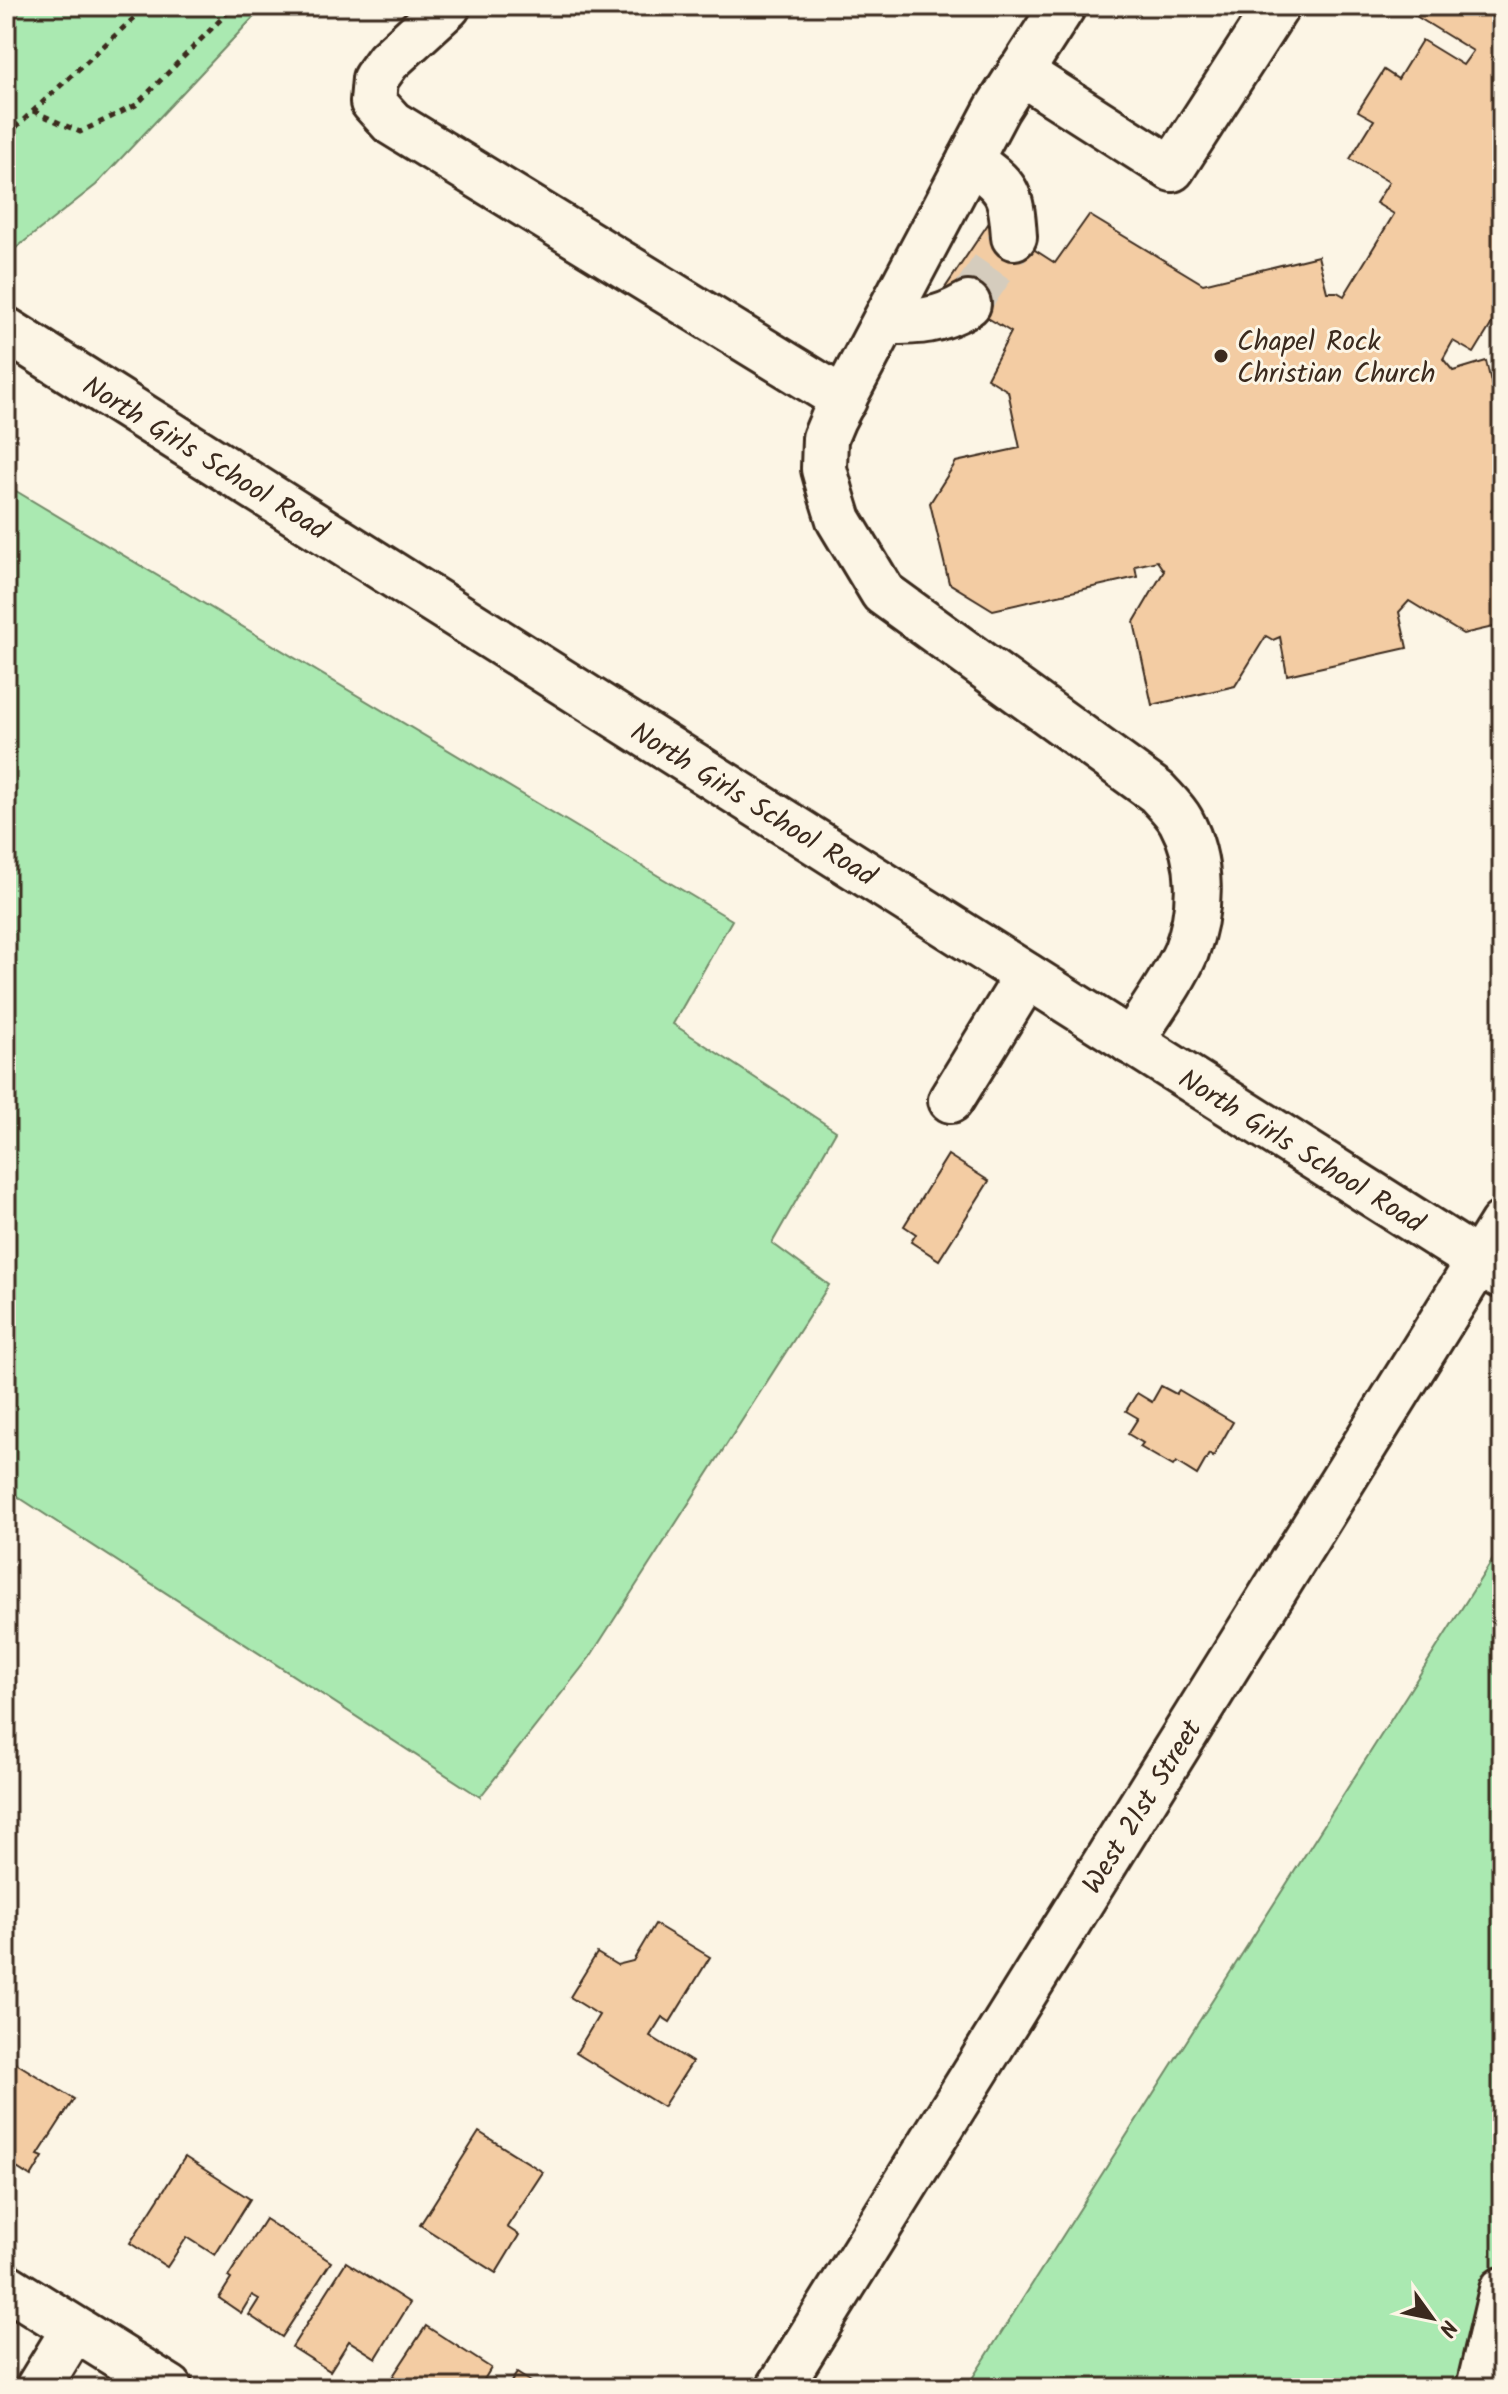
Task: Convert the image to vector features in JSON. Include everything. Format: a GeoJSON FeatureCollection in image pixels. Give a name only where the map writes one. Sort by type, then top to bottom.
{"type":"FeatureCollection","features":[{"type":"Feature","properties":{"kind":"main road"},"geometry":{"type":"LineString","coordinates":[[448,6],[388,61],[375,79],[373,102],[392,123],[844,400]]}},
{"type":"Feature","properties":{"kind":"main road"},"geometry":{"type":"LineString","coordinates":[[1063,6],[1020,72],[970,160],[844,400],[825,438],[824,469],[839,520],[883,593],[1157,792],[1179,818],[1196,859],[1196,919],[1185,954],[1131,1042]]}},
{"type":"Feature","properties":{"kind":"main road"},"geometry":{"type":"LineString","coordinates":[[1020,72],[1172,169],[1277,6]]}},
{"type":"Feature","properties":{"kind":"main road"},"geometry":{"type":"LineString","coordinates":[[970,160],[998,181],[1009,194],[1014,237]]}},
{"type":"Feature","properties":{"kind":"main road"},"geometry":{"type":"LineString","coordinates":[[885,322],[929,322],[948,316],[968,304]]}},
{"type":"Feature","properties":{"kind":"main road","name":"North Girls School Road"},"geometry":{"type":"LineString","coordinates":[[6,330],[1490,1269]]}},
{"type":"Feature","properties":{"kind":"main road"},"geometry":{"type":"LineString","coordinates":[[951,1100],[1027,976]]}},
{"type":"Feature","properties":{"kind":"main road","name":"West 21st Street"},"geometry":{"type":"LineString","coordinates":[[779,2388],[1490,1269],[1502,1224]]}},
{"type":"Feature","properties":{"kind":"main road"},"geometry":{"type":"LineString","coordinates":[[6,2286],[170,2388]]}},
{"type":"Feature","properties":{"kind":"main road"},"geometry":{"type":"LineString","coordinates":[[1479,2388],[1502,2290]]}},
{"type":"Feature","properties":{"kind":"main road"},"geometry":{"type":"LineString","coordinates":[[38,2388],[74,2329]]}},
{"type":"Feature","properties":{"kind":"path"},"geometry":{"type":"LineString","coordinates":[[6,136],[147,6]]}},
{"type":"Feature","properties":{"kind":"path"},"geometry":{"type":"LineString","coordinates":[[33,111],[80,132],[136,105],[234,6]]}},
{"type":"Feature","properties":{"kind":"green space"},"geometry":{"type":"Polygon","coordinates":[[[20,6],[264,6],[96,185],[6,256],[6,19],[20,6]]]}},
{"type":"Feature","properties":{"kind":"green space"},"geometry":{"type":"Polygon","coordinates":[[[6,485],[732,920],[673,1024],[836,1131],[772,1243],[829,1285],[590,1657],[480,1797],[6,1489],[6,485]]]}},
{"type":"Feature","properties":{"kind":"green space"},"geometry":{"type":"Polygon","coordinates":[[[1502,1545],[1502,2388],[966,2388],[1502,1545]]]}},
{"type":"Feature","properties":{"kind":"building","name":"Chapel Rock Christian Church"},"geometry":{"type":"Polygon","coordinates":[[[1408,6],[1502,6],[1502,307],[1474,353],[1453,341],[1443,359],[1453,371],[1486,361],[1502,428],[1502,483],[1496,484],[1498,498],[1491,511],[1502,517],[1502,625],[1463,634],[1409,601],[1399,612],[1407,648],[1287,675],[1280,637],[1273,640],[1266,636],[1235,686],[1152,705],[1134,622],[1164,571],[1157,561],[1135,566],[1137,577],[993,610],[949,583],[930,503],[956,462],[1020,448],[1008,391],[987,378],[1011,332],[943,291],[990,221],[1055,263],[1089,215],[1203,284],[1318,256],[1327,292],[1344,296],[1394,214],[1376,203],[1389,182],[1350,159],[1374,120],[1358,111],[1384,70],[1398,79],[1422,40],[1463,65],[1473,51],[1406,10],[1408,6]]]}},
{"type":"Feature","properties":{"kind":"building"},"geometry":{"type":"Polygon","coordinates":[[[948,1155],[989,1181],[939,1260],[911,1242],[916,1234],[904,1226],[948,1155]]]}},
{"type":"Feature","properties":{"kind":"building"},"geometry":{"type":"Polygon","coordinates":[[[1161,1386],[1176,1394],[1179,1390],[1233,1422],[1213,1457],[1209,1454],[1197,1475],[1176,1462],[1173,1466],[1140,1447],[1143,1443],[1128,1434],[1138,1418],[1126,1411],[1137,1393],[1152,1402],[1161,1386]]]}},
{"type":"Feature","properties":{"kind":"building"},"geometry":{"type":"Polygon","coordinates":[[[655,1924],[710,1957],[670,2022],[662,2017],[650,2036],[692,2062],[663,2107],[576,2053],[599,2015],[570,1997],[597,1953],[617,1965],[633,1961],[655,1924]]]}},
{"type":"Feature","properties":{"kind":"building"},"geometry":{"type":"Polygon","coordinates":[[[8,2058],[74,2099],[38,2155],[43,2157],[31,2177],[6,2161],[8,2058]]]}},
{"type":"Feature","properties":{"kind":"building"},"geometry":{"type":"Polygon","coordinates":[[[479,2132],[543,2172],[507,2227],[519,2235],[496,2273],[420,2225],[479,2132]]]}},
{"type":"Feature","properties":{"kind":"building"},"geometry":{"type":"Polygon","coordinates":[[[185,2157],[250,2199],[215,2255],[187,2237],[167,2267],[130,2243],[185,2157]]]}},
{"type":"Feature","properties":{"kind":"building"},"geometry":{"type":"Polygon","coordinates":[[[265,2219],[331,2262],[282,2337],[249,2315],[259,2299],[252,2295],[241,2313],[219,2298],[231,2279],[228,2277],[265,2219]]]}},
{"type":"Feature","properties":{"kind":"building"},"geometry":{"type":"Polygon","coordinates":[[[346,2262],[410,2303],[376,2358],[349,2341],[330,2371],[292,2347],[346,2262]]]}},
{"type":"Feature","properties":{"kind":"building"},"geometry":{"type":"Polygon","coordinates":[[[426,2326],[491,2368],[479,2388],[411,2388],[393,2376],[426,2326]]]}},
{"type":"Feature","properties":{"kind":"building"},"geometry":{"type":"Polygon","coordinates":[[[517,2373],[540,2388],[507,2388],[517,2373]]]}},
{"type":"Feature","properties":{"kind":"tunnel"},"geometry":{"type":"LineString","coordinates":[[968,304],[1014,237]]}},
{"type":"Feature","properties":{"kind":"place","name":"Chapel Rock Christian Church"},"geometry":{"type":"Point","coordinates":[1221,356]}}]}
